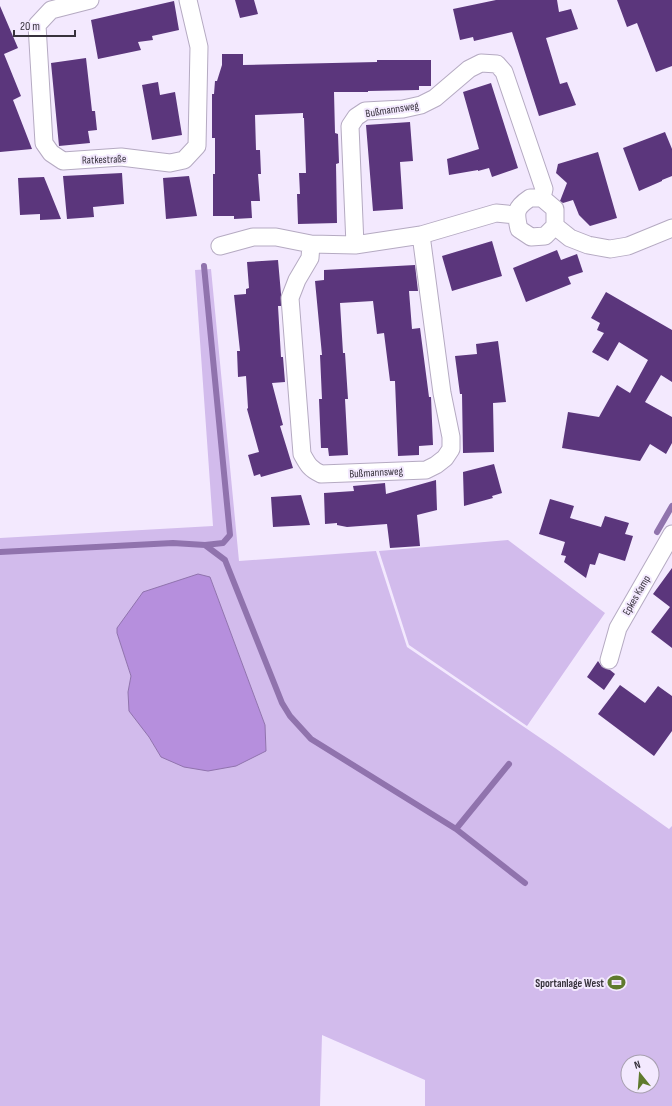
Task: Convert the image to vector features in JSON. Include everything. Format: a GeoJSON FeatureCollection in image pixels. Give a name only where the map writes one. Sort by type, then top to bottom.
{"type":"FeatureCollection","features":[{"type":"Feature","properties":{"kind":"street","name":"Ratkestraße"},"geometry":{"type":"LineString","coordinates":[[90,0],[51,10],[37,25],[44,143],[51,154],[63,160],[121,157],[170,163],[184,160],[197,146],[199,47],[188,0]]}},
{"type":"Feature","properties":{"kind":"street","name":"Bußmannsweg"},"geometry":{"type":"LineString","coordinates":[[355,245],[350,126],[356,117],[365,111],[403,109],[421,105],[435,98],[469,69],[481,63],[497,64],[504,72],[544,189],[542,198]]}},
{"type":"Feature","properties":{"kind":"street"},"geometry":{"type":"LineString","coordinates":[[530,198],[542,198],[555,209],[555,226],[545,236],[531,237],[519,229],[516,215],[521,204],[530,198]]}},
{"type":"Feature","properties":{"kind":"street"},"geometry":{"type":"LineString","coordinates":[[220,246],[253,237],[276,237],[311,244],[355,245],[421,235],[496,213],[516,215]]}},
{"type":"Feature","properties":{"kind":"street"},"geometry":{"type":"LineString","coordinates":[[555,226],[570,238],[588,245],[610,249],[628,246],[672,228]]}},
{"type":"Feature","properties":{"kind":"street","name":"Bußmannsweg"},"geometry":{"type":"LineString","coordinates":[[311,244],[310,258],[297,280],[290,298],[302,454],[312,470],[321,474],[426,470],[446,458],[451,449],[451,437],[442,393],[421,235]]}},
{"type":"Feature","properties":{"kind":"street","name":"Epkes Kamp"},"geometry":{"type":"LineString","coordinates":[[609,660],[618,628],[672,534]]}},
{"type":"Feature","properties":{"kind":"shaded area"},"geometry":{"type":"Polygon","coordinates":[[[211,269],[239,561],[376,551],[407,647],[555,748],[669,829],[672,826],[672,1106],[425,1106],[425,1080],[322,1035],[320,1106],[0,1106],[0,538],[213,526],[195,270],[211,269]],[[210,577],[117,628],[117,633],[131,676],[128,692],[149,737],[161,757],[266,751],[265,725],[210,577]]]}},
{"type":"Feature","properties":{"kind":"shaded area"},"geometry":{"type":"Polygon","coordinates":[[[508,540],[605,613],[527,726],[409,645],[379,551],[508,540]]]}},
{"type":"Feature","properties":{"kind":"shaded area"},"geometry":{"type":"Polygon","coordinates":[[[198,574],[210,577],[265,725],[266,751],[236,766],[208,771],[184,767],[161,757],[149,737],[129,711],[128,692],[131,676],[117,633],[117,628],[143,592],[198,574]]]}},
{"type":"Feature","properties":{"kind":"building"},"geometry":{"type":"Polygon","coordinates":[[[235,0],[254,0],[258,14],[240,18],[235,0]]]}},
{"type":"Feature","properties":{"kind":"building"},"geometry":{"type":"Polygon","coordinates":[[[496,0],[557,0],[559,12],[571,9],[578,29],[546,38],[560,84],[567,82],[576,105],[539,116],[512,32],[474,41],[473,37],[460,40],[453,9],[496,0]]]}},
{"type":"Feature","properties":{"kind":"building"},"geometry":{"type":"Polygon","coordinates":[[[617,0],[672,0],[672,66],[656,72],[637,23],[627,27],[617,0]]]}},
{"type":"Feature","properties":{"kind":"building"},"geometry":{"type":"Polygon","coordinates":[[[174,1],[179,30],[152,36],[153,40],[138,42],[141,50],[98,59],[91,20],[174,1]]]}},
{"type":"Feature","properties":{"kind":"building"},"geometry":{"type":"Polygon","coordinates":[[[0,6],[18,48],[4,54],[21,96],[13,100],[32,149],[0,152],[0,6]]]}},
{"type":"Feature","properties":{"kind":"building"},"geometry":{"type":"Polygon","coordinates":[[[222,54],[243,54],[243,65],[377,62],[377,60],[431,60],[431,86],[419,86],[419,90],[334,92],[335,133],[338,134],[339,163],[336,164],[337,223],[298,224],[297,194],[300,194],[299,173],[306,173],[303,113],[255,115],[256,150],[260,150],[261,174],[258,174],[260,201],[251,201],[252,218],[234,219],[234,216],[213,216],[215,138],[212,138],[212,94],[214,94],[215,81],[217,81],[222,65],[222,54]]]}},
{"type":"Feature","properties":{"kind":"building"},"geometry":{"type":"Polygon","coordinates":[[[86,58],[92,111],[95,111],[97,130],[88,131],[90,143],[59,146],[51,63],[86,58]]]}},
{"type":"Feature","properties":{"kind":"building"},"geometry":{"type":"Polygon","coordinates":[[[158,82],[160,95],[175,92],[182,135],[152,140],[142,85],[158,82]]]}},
{"type":"Feature","properties":{"kind":"building"},"geometry":{"type":"Polygon","coordinates":[[[491,83],[518,168],[492,177],[489,168],[449,175],[447,159],[479,149],[463,92],[491,83]]]}},
{"type":"Feature","properties":{"kind":"building"},"geometry":{"type":"Polygon","coordinates":[[[410,122],[413,161],[400,162],[403,209],[373,211],[366,125],[410,122]]]}},
{"type":"Feature","properties":{"kind":"building"},"geometry":{"type":"Polygon","coordinates":[[[665,132],[672,149],[672,176],[639,191],[623,148],[665,132]]]}},
{"type":"Feature","properties":{"kind":"building"},"geometry":{"type":"Polygon","coordinates":[[[598,152],[617,218],[590,226],[579,215],[573,200],[563,203],[560,201],[567,183],[556,173],[558,164],[598,152]]]}},
{"type":"Feature","properties":{"kind":"building"},"geometry":{"type":"Polygon","coordinates":[[[122,173],[124,204],[93,207],[94,217],[67,219],[63,176],[122,173]]]}},
{"type":"Feature","properties":{"kind":"building"},"geometry":{"type":"Polygon","coordinates":[[[189,176],[197,216],[166,219],[163,178],[189,176]]]}},
{"type":"Feature","properties":{"kind":"building"},"geometry":{"type":"Polygon","coordinates":[[[44,177],[61,219],[40,220],[40,214],[20,215],[18,178],[44,177]]]}},
{"type":"Feature","properties":{"kind":"building"},"geometry":{"type":"Polygon","coordinates":[[[492,241],[502,276],[452,291],[442,256],[492,241]]]}},
{"type":"Feature","properties":{"kind":"building"},"geometry":{"type":"Polygon","coordinates":[[[557,250],[561,260],[577,254],[583,272],[568,277],[571,284],[526,302],[513,268],[557,250]]]}},
{"type":"Feature","properties":{"kind":"building"},"geometry":{"type":"Polygon","coordinates":[[[278,260],[281,306],[278,306],[281,357],[283,357],[285,382],[272,383],[283,425],[280,426],[293,468],[261,477],[260,474],[254,476],[248,455],[259,452],[247,409],[246,376],[238,377],[237,351],[240,351],[234,295],[246,294],[246,289],[249,288],[247,262],[278,260]]]}},
{"type":"Feature","properties":{"kind":"building"},"geometry":{"type":"Polygon","coordinates":[[[415,265],[418,291],[409,291],[412,329],[420,328],[429,397],[431,397],[433,445],[419,446],[419,455],[398,456],[395,381],[390,381],[384,333],[377,334],[373,301],[340,303],[348,399],[345,399],[348,455],[329,456],[328,448],[321,448],[319,399],[322,399],[320,355],[322,355],[315,281],[324,280],[324,270],[415,265]]]}},
{"type":"Feature","properties":{"kind":"building"},"geometry":{"type":"Polygon","coordinates":[[[606,292],[672,330],[672,382],[661,375],[645,402],[672,417],[672,443],[666,454],[650,444],[640,461],[562,448],[568,412],[599,417],[617,385],[630,393],[648,360],[619,342],[608,361],[592,352],[604,333],[597,330],[600,323],[591,318],[606,292]]]}},
{"type":"Feature","properties":{"kind":"building"},"geometry":{"type":"Polygon","coordinates":[[[498,341],[506,402],[493,403],[494,452],[463,453],[462,394],[460,394],[455,356],[477,354],[476,344],[498,341]]]}},
{"type":"Feature","properties":{"kind":"building"},"geometry":{"type":"Polygon","coordinates":[[[494,464],[502,493],[492,496],[493,498],[464,506],[463,472],[494,464]]]}},
{"type":"Feature","properties":{"kind":"building"},"geometry":{"type":"Polygon","coordinates":[[[436,480],[437,510],[417,515],[420,546],[390,548],[387,524],[347,527],[337,525],[337,523],[325,524],[324,493],[354,491],[353,486],[385,483],[386,494],[436,480]]]}},
{"type":"Feature","properties":{"kind":"building"},"geometry":{"type":"Polygon","coordinates":[[[301,495],[310,525],[273,527],[271,497],[301,495]]]}},
{"type":"Feature","properties":{"kind":"building"},"geometry":{"type":"Polygon","coordinates":[[[550,499],[574,506],[570,518],[601,527],[605,516],[629,523],[625,534],[633,536],[625,561],[599,553],[595,565],[590,564],[586,578],[564,562],[566,556],[561,555],[565,542],[539,534],[550,499]]]}},
{"type":"Feature","properties":{"kind":"building"},"geometry":{"type":"Polygon","coordinates":[[[672,568],[672,648],[651,632],[670,607],[653,594],[672,568]]]}},
{"type":"Feature","properties":{"kind":"building"},"geometry":{"type":"Polygon","coordinates":[[[598,661],[602,667],[615,674],[604,690],[587,677],[598,661]]]}},
{"type":"Feature","properties":{"kind":"building"},"geometry":{"type":"Polygon","coordinates":[[[620,685],[645,703],[658,686],[672,696],[672,731],[654,756],[598,714],[620,685]]]}},
{"type":"Feature","properties":{"kind":"waterway"},"geometry":{"type":"LineString","coordinates":[[204,266],[230,535],[223,543],[205,545]]}},
{"type":"Feature","properties":{"kind":"waterway"},"geometry":{"type":"LineString","coordinates":[[657,532],[672,506]]}},
{"type":"Feature","properties":{"kind":"waterway"},"geometry":{"type":"LineString","coordinates":[[0,552],[173,543],[205,545],[225,560],[282,703],[290,716],[311,739],[456,829],[525,883]]}},
{"type":"Feature","properties":{"kind":"waterway"},"geometry":{"type":"LineString","coordinates":[[456,829],[509,764]]}},
{"type":"Feature","properties":{"kind":"place","name":"Sportanlage West"},"geometry":{"type":"Point","coordinates":[617,983]}}]}
